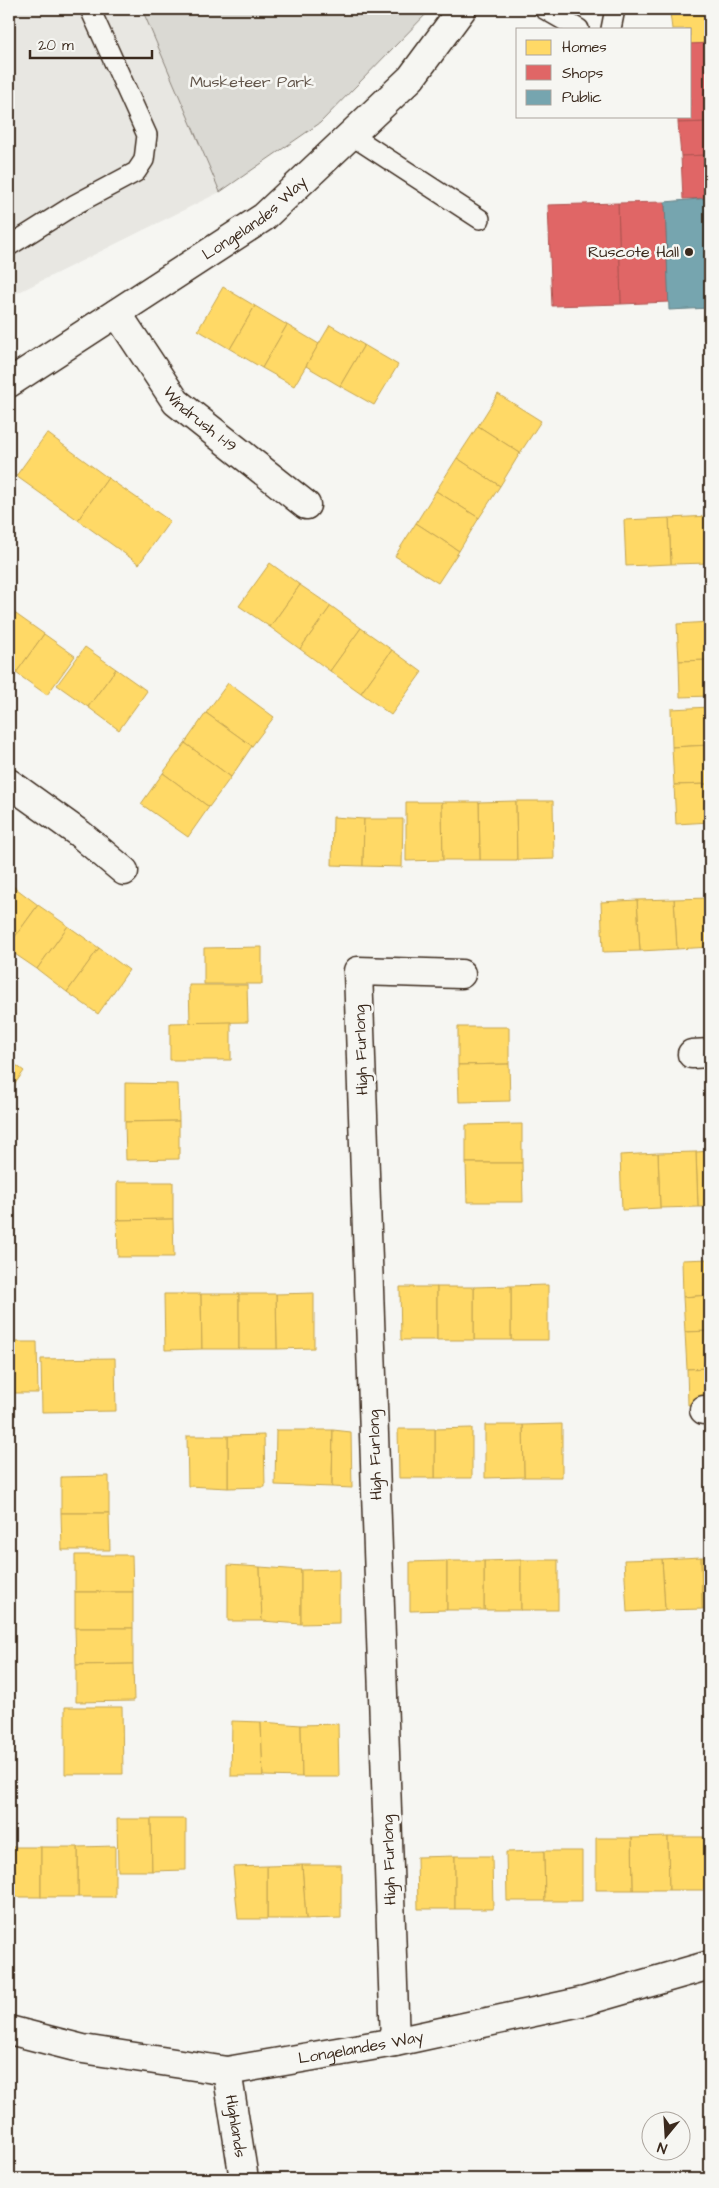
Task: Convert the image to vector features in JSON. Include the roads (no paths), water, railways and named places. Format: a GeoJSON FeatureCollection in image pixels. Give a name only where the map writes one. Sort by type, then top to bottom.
{"type":"FeatureCollection","features":[{"type":"Feature","properties":{"kind":"street","name":"Longelandes Way"},"geometry":{"type":"LineString","coordinates":[[9,383],[264,217],[411,78],[462,9]]}},
{"type":"Feature","properties":{"kind":"street","name":"Windrush 1-19"},"geometry":{"type":"LineString","coordinates":[[117,313],[176,402],[306,505]]}},
{"type":"Feature","properties":{"kind":"street"},"geometry":{"type":"LineString","coordinates":[[9,778],[124,870]]}},
{"type":"Feature","properties":{"kind":"street"},"geometry":{"type":"LineString","coordinates":[[9,783],[80,834],[108,835]]}},
{"type":"Feature","properties":{"kind":"street","name":"High Furlong"},"geometry":{"type":"LineString","coordinates":[[395,2042],[358,971],[461,974]]}},
{"type":"Feature","properties":{"kind":"street","name":"Longelandes Way"},"geometry":{"type":"LineString","coordinates":[[9,2030],[83,2049],[227,2071],[395,2042],[585,2001],[710,1965]]}},
{"type":"Feature","properties":{"kind":"street","name":"Highlands"},"geometry":{"type":"LineString","coordinates":[[227,2071],[244,2179]]}},
{"type":"Feature","properties":{"kind":"lane"},"geometry":{"type":"LineString","coordinates":[[9,246],[74,205],[136,172],[144,160],[147,135],[90,9]]}},
{"type":"Feature","properties":{"kind":"lane"},"geometry":{"type":"LineString","coordinates":[[544,9],[577,28]]}},
{"type":"Feature","properties":{"kind":"lane"},"geometry":{"type":"LineString","coordinates":[[611,28],[615,9]]}},
{"type":"Feature","properties":{"kind":"lane"},"geometry":{"type":"LineString","coordinates":[[351,135],[480,219]]}},
{"type":"Feature","properties":{"kind":"place","name":"Ruscote Hall"},"geometry":{"type":"Point","coordinates":[689,252]}},
{"type":"Feature","properties":{"kind":"park label","name":"Musketeer Park"},"geometry":{"type":"Point","coordinates":[252,82]}}]}
